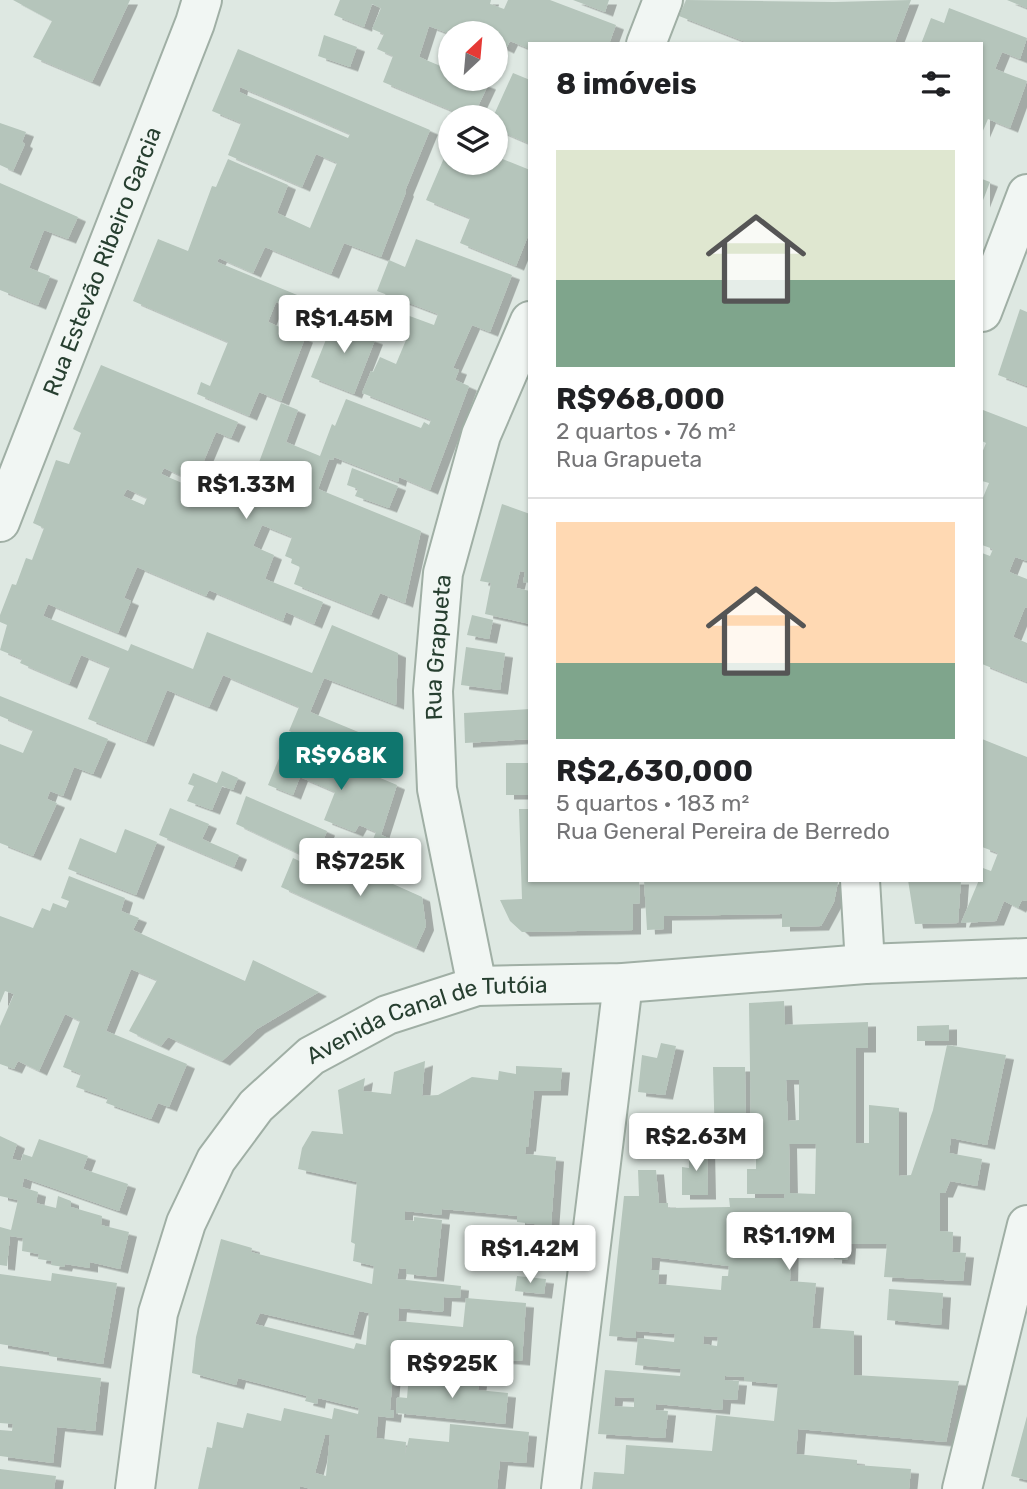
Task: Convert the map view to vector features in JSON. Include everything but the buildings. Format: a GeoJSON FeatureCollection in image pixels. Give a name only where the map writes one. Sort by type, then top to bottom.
{"type":"FeatureCollection","features":[{"type":"Feature","properties":{"kind":"street","name":"Rua Estevão Ribeiro Garcia"},"geometry":{"type":"LineString","coordinates":[[0,522],[202,0]]}},
{"type":"Feature","properties":{"kind":"street"},"geometry":{"type":"LineString","coordinates":[[647,42],[663,0]]}},
{"type":"Feature","properties":{"kind":"street"},"geometry":{"type":"LineString","coordinates":[[983,309],[1027,194]]}},
{"type":"Feature","properties":{"kind":"street","name":"Rua Grapueta"},"geometry":{"type":"LineString","coordinates":[[477,986],[437,789],[433,691],[443,573],[481,435],[528,326]]}},
{"type":"Feature","properties":{"kind":"street"},"geometry":{"type":"LineString","coordinates":[[860,882],[864,964]]}},
{"type":"Feature","properties":{"kind":"street","name":"Avenida Canal de Tutóia"},"geometry":{"type":"LineString","coordinates":[[135,1489],[158,1313],[186,1223],[216,1160],[256,1106],[311,1056],[387,1015],[477,986],[623,983],[864,964],[1027,958]]}},
{"type":"Feature","properties":{"kind":"street"},"geometry":{"type":"LineString","coordinates":[[561,1489],[623,983]]}},
{"type":"Feature","properties":{"kind":"street"},"geometry":{"type":"LineString","coordinates":[[962,1489],[1027,1225]]}}]}
